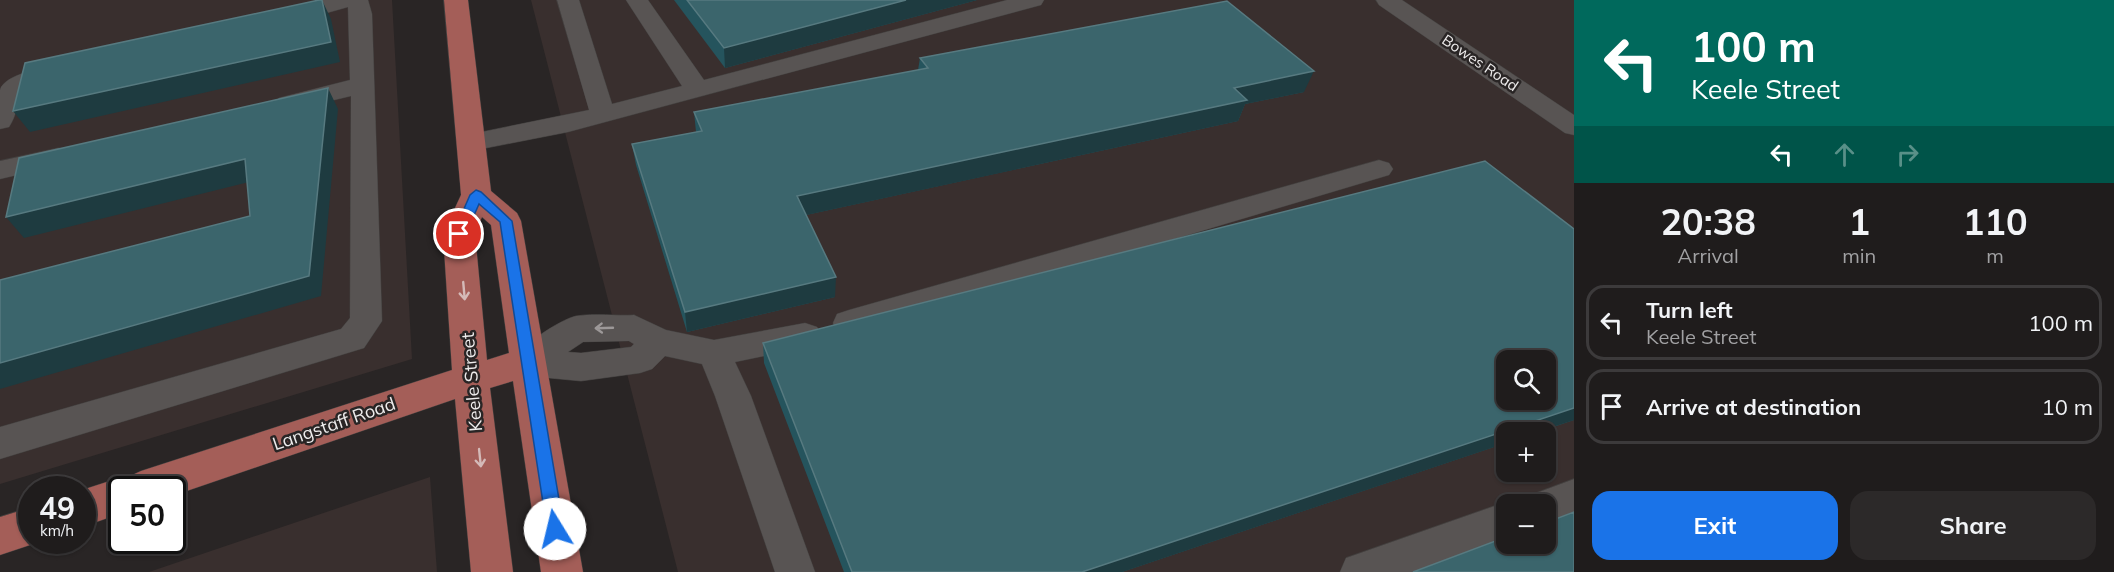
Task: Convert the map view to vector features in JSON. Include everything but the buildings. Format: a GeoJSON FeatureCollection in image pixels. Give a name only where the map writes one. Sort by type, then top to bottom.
{"type":"FeatureCollection","features":[{"type":"Feature","properties":{"kind":"main road","name":"Keele Street"},"geometry":{"type":"LineString","coordinates":[[456,0],[476,195],[459,234],[471,379],[492,572]]}},
{"type":"Feature","properties":{"kind":"main road"},"geometry":{"type":"LineString","coordinates":[[476,195],[506,221],[562,572]]}},
{"type":"Feature","properties":{"kind":"main road","name":"Langstaff Road"},"geometry":{"type":"LineString","coordinates":[[180,476],[528,362]]}},
{"type":"Feature","properties":{"kind":"main road"},"geometry":{"type":"LineString","coordinates":[[0,536],[18,530]]}},
{"type":"Feature","properties":{"kind":"street"},"geometry":{"type":"LineString","coordinates":[[261,24],[346,0]]}},
{"type":"Feature","properties":{"kind":"street"},"geometry":{"type":"LineString","coordinates":[[0,443],[352,339],[366,321],[363,85],[361,14],[357,0]]}},
{"type":"Feature","properties":{"kind":"street"},"geometry":{"type":"LineString","coordinates":[[568,0],[603,115]]}},
{"type":"Feature","properties":{"kind":"street"},"geometry":{"type":"LineString","coordinates":[[637,0],[698,90]]}},
{"type":"Feature","properties":{"kind":"street"},"geometry":{"type":"LineString","coordinates":[[471,142],[536,131],[603,115],[1033,0]]}},
{"type":"Feature","properties":{"kind":"street","name":"Bowes Road"},"geometry":{"type":"LineString","coordinates":[[1387,0],[1574,127]]}},
{"type":"Feature","properties":{"kind":"street"},"geometry":{"type":"LineString","coordinates":[[0,121],[13,90],[36,77],[81,67]]}},
{"type":"Feature","properties":{"kind":"street"},"geometry":{"type":"LineString","coordinates":[[261,109],[363,85]]}},
{"type":"Feature","properties":{"kind":"street"},"geometry":{"type":"LineString","coordinates":[[0,170],[80,152]]}},
{"type":"Feature","properties":{"kind":"street"},"geometry":{"type":"LineString","coordinates":[[528,362],[581,367],[640,359],[659,342],[714,352],[802,337],[1379,168]]}},
{"type":"Feature","properties":{"kind":"street"},"geometry":{"type":"LineString","coordinates":[[714,352],[733,396],[795,572]]}},
{"type":"Feature","properties":{"kind":"street"},"geometry":{"type":"LineString","coordinates":[[1556,503],[1574,496]]}},
{"type":"Feature","properties":{"kind":"street"},"geometry":{"type":"LineString","coordinates":[[1360,572],[1496,524]]}},
{"type":"Feature","properties":{"kind":"shaded area"},"geometry":{"type":"Polygon","coordinates":[[[0,0],[392,0],[412,359],[26,476],[18,476],[18,479],[0,484],[0,0]]]}},
{"type":"Feature","properties":{"kind":"shaded area"},"geometry":{"type":"Polygon","coordinates":[[[531,0],[1574,0],[1574,572],[678,572],[531,0]]]}},
{"type":"Feature","properties":{"kind":"shaded area"},"geometry":{"type":"Polygon","coordinates":[[[430,477],[437,572],[149,572],[430,477]]]}},
{"type":"Feature","properties":{"kind":"route"},"geometry":{"type":"LineString","coordinates":[[459,234],[476,195],[506,221],[555,529]]}}]}
